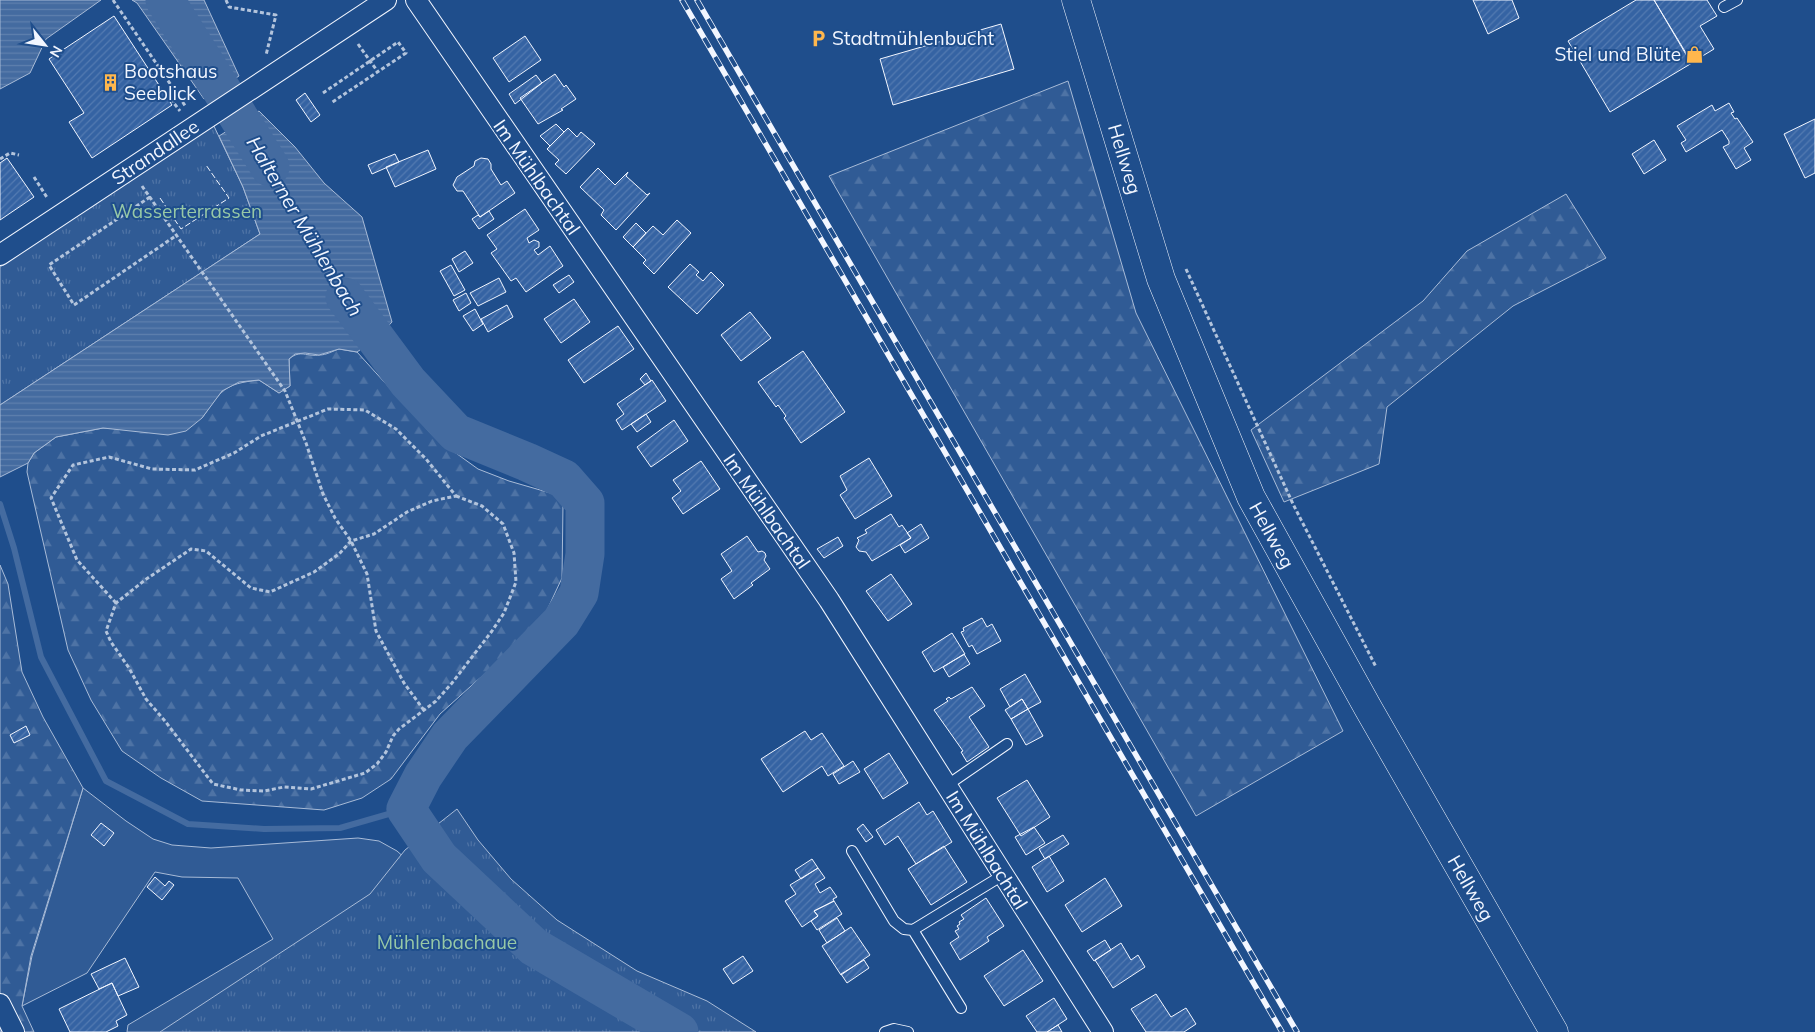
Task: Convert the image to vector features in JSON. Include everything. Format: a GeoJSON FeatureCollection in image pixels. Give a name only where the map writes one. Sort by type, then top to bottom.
{"type":"FeatureCollection","features":[{"type":"Feature","properties":{"kind":"street","name":"Strandallee"},"geometry":{"type":"LineString","coordinates":[[0,255],[131,168],[196,115],[249,91],[386,0]]}},
{"type":"Feature","properties":{"kind":"street","name":"Im Mühlbachtal"},"geometry":{"type":"LineString","coordinates":[[416,0],[829,600],[1103,1032]]}},
{"type":"Feature","properties":{"kind":"street","name":"Hellweg"},"geometry":{"type":"LineString","coordinates":[[1076,0],[1161,279],[1251,498],[1368,708],[1554,1032]]}},
{"type":"Feature","properties":{"kind":"street"},"geometry":{"type":"LineString","coordinates":[[0,1004],[14,1032]]}},
{"type":"Feature","properties":{"kind":"lane"},"geometry":{"type":"LineString","coordinates":[[1724,7],[1737,0]]}},
{"type":"Feature","properties":{"kind":"lane"},"geometry":{"type":"LineString","coordinates":[[946,786],[1007,744]]}},
{"type":"Feature","properties":{"kind":"lane"},"geometry":{"type":"LineString","coordinates":[[852,851],[894,921],[904,929],[913,930],[1003,875]]}},
{"type":"Feature","properties":{"kind":"lane"},"geometry":{"type":"LineString","coordinates":[[913,930],[961,1008]]}},
{"type":"Feature","properties":{"kind":"lane"},"geometry":{"type":"LineString","coordinates":[[885,1032],[894,1029],[908,1032]]}},
{"type":"Feature","properties":{"kind":"path"},"geometry":{"type":"LineString","coordinates":[[113,0],[196,115]]}},
{"type":"Feature","properties":{"kind":"path"},"geometry":{"type":"LineString","coordinates":[[226,0],[228,7],[276,17],[264,62]]}},
{"type":"Feature","properties":{"kind":"path"},"geometry":{"type":"LineString","coordinates":[[323,93],[398,42],[406,53],[331,103]]}},
{"type":"Feature","properties":{"kind":"path"},"geometry":{"type":"LineString","coordinates":[[358,43],[378,72]]}},
{"type":"Feature","properties":{"kind":"path"},"geometry":{"type":"LineString","coordinates":[[0,159],[10,153],[19,155]]}},
{"type":"Feature","properties":{"kind":"path"},"geometry":{"type":"LineString","coordinates":[[131,168],[285,391],[323,494],[335,518],[351,541],[367,574],[376,631],[404,683],[423,709]]}},
{"type":"Feature","properties":{"kind":"path"},"geometry":{"type":"LineString","coordinates":[[150,197],[49,265],[74,305],[177,235]]}},
{"type":"Feature","properties":{"kind":"path"},"geometry":{"type":"LineString","coordinates":[[1182,261],[1294,504],[1378,672]]}},
{"type":"Feature","properties":{"kind":"path"},"geometry":{"type":"LineString","coordinates":[[116,603],[77,560],[51,498],[73,465],[109,457],[152,469],[195,470],[234,453],[261,436],[328,409],[365,410],[396,429],[426,459],[456,496],[482,506],[504,524],[514,553],[516,582],[504,613],[452,683],[436,700],[399,729],[377,764],[365,773],[311,789],[284,787],[264,791],[241,790],[213,784],[146,699],[106,631],[116,603],[190,549],[206,551],[251,588],[270,592],[314,572],[339,554],[351,541],[374,534],[407,512],[432,501],[456,496]]}},
{"type":"Feature","properties":{"kind":"green space"},"geometry":{"type":"Polygon","coordinates":[[[1068,81],[1136,313],[1343,731],[1196,816],[829,176],[1068,81]]]}},
{"type":"Feature","properties":{"kind":"green space","name":"Wasserterrassen"},"geometry":{"type":"Polygon","coordinates":[[[212,122],[243,187],[260,234],[0,405],[0,267],[212,122]]]}},
{"type":"Feature","properties":{"kind":"green space"},"geometry":{"type":"Polygon","coordinates":[[[1566,194],[1606,258],[1513,306],[1387,407],[1379,464],[1284,502],[1251,430],[1423,301],[1467,251],[1566,194]]]}},
{"type":"Feature","properties":{"kind":"green space"},"geometry":{"type":"Polygon","coordinates":[[[339,349],[357,352],[435,438],[478,469],[509,481],[554,494],[563,504],[562,578],[541,623],[440,714],[391,779],[362,798],[324,810],[202,801],[161,778],[122,751],[91,700],[68,650],[27,472],[28,463],[34,453],[56,437],[103,428],[128,429],[202,418],[219,395],[230,386],[259,380],[279,393],[290,386],[289,359],[293,356],[297,354],[322,355],[339,349]]]}},
{"type":"Feature","properties":{"kind":"green space"},"geometry":{"type":"Polygon","coordinates":[[[0,565],[8,584],[22,672],[43,717],[83,788],[31,956],[22,1006],[34,1032],[0,1032],[0,565]]]}},
{"type":"Feature","properties":{"kind":"green space"},"geometry":{"type":"Polygon","coordinates":[[[83,788],[153,839],[172,845],[211,848],[358,838],[379,841],[397,851],[437,887],[648,1032],[127,1032],[128,1025],[273,939],[238,878],[182,877],[155,872],[87,973],[22,1006],[32,956],[83,788]]]}},
{"type":"Feature","properties":{"kind":"green space","name":"Mühlenbachaue"},"geometry":{"type":"Polygon","coordinates":[[[457,809],[478,840],[511,879],[557,920],[637,971],[707,1001],[756,1032],[160,1032],[370,894],[405,850],[457,809]]]}},
{"type":"Feature","properties":{"kind":"water"},"geometry":{"type":"Polygon","coordinates":[[[0,0],[101,0],[46,39],[30,73],[0,89],[0,0]]]}},
{"type":"Feature","properties":{"kind":"water"},"geometry":{"type":"Polygon","coordinates":[[[132,0],[204,0],[239,76],[204,99],[137,3],[132,0]]]}},
{"type":"Feature","properties":{"kind":"water"},"geometry":{"type":"Polygon","coordinates":[[[259,111],[295,147],[324,183],[362,217],[392,322],[376,339],[357,352],[339,349],[319,355],[295,354],[289,359],[290,386],[279,393],[259,380],[239,382],[222,391],[202,418],[186,431],[168,435],[103,428],[56,437],[34,453],[28,463],[0,477],[0,405],[260,234],[243,187],[219,136],[259,111]]]}},
{"type":"Feature","properties":{"kind":"building"},"geometry":{"type":"Polygon","coordinates":[[[1473,0],[1512,0],[1519,18],[1488,34],[1473,0]]]}},
{"type":"Feature","properties":{"kind":"building"},"geometry":{"type":"Polygon","coordinates":[[[1636,0],[1654,0],[1692,63],[1610,112],[1568,41],[1636,0]]]}},
{"type":"Feature","properties":{"kind":"building"},"geometry":{"type":"Polygon","coordinates":[[[1654,0],[1707,0],[1717,16],[1700,26],[1714,49],[1691,63],[1654,0]]]}},
{"type":"Feature","properties":{"kind":"building","name":"Bootshaus Seeblick"},"geometry":{"type":"Polygon","coordinates":[[[114,16],[172,105],[92,158],[69,122],[84,113],[49,59],[114,16]]]}},
{"type":"Feature","properties":{"kind":"building"},"geometry":{"type":"Polygon","coordinates":[[[1001,24],[1014,69],[893,105],[880,59],[1001,24]]]}},
{"type":"Feature","properties":{"kind":"building"},"geometry":{"type":"Polygon","coordinates":[[[525,36],[541,60],[509,82],[493,58],[525,36]]]}},
{"type":"Feature","properties":{"kind":"building"},"geometry":{"type":"Polygon","coordinates":[[[555,74],[576,99],[561,109],[563,110],[538,124],[520,98],[555,74]]]}},
{"type":"Feature","properties":{"kind":"building"},"geometry":{"type":"Polygon","coordinates":[[[536,75],[542,83],[515,104],[509,94],[536,75]]]}},
{"type":"Feature","properties":{"kind":"building"},"geometry":{"type":"Polygon","coordinates":[[[305,93],[320,115],[311,122],[296,100],[305,93]]]}},
{"type":"Feature","properties":{"kind":"building"},"geometry":{"type":"Polygon","coordinates":[[[1729,103],[1734,112],[1731,113],[1735,119],[1737,118],[1753,142],[1744,148],[1751,160],[1736,169],[1723,147],[1729,144],[1729,141],[1722,130],[1686,152],[1681,143],[1686,140],[1677,126],[1712,105],[1715,111],[1729,103]]]}},
{"type":"Feature","properties":{"kind":"building"},"geometry":{"type":"Polygon","coordinates":[[[1815,119],[1815,173],[1805,178],[1784,134],[1815,119]]]}},
{"type":"Feature","properties":{"kind":"building"},"geometry":{"type":"Polygon","coordinates":[[[556,124],[564,132],[550,146],[540,136],[556,124]]]}},
{"type":"Feature","properties":{"kind":"building"},"geometry":{"type":"Polygon","coordinates":[[[568,128],[577,137],[581,132],[595,144],[566,174],[555,164],[559,160],[547,149],[568,128]]]}},
{"type":"Feature","properties":{"kind":"building"},"geometry":{"type":"Polygon","coordinates":[[[1654,140],[1666,160],[1644,174],[1632,154],[1654,140]]]}},
{"type":"Feature","properties":{"kind":"building"},"geometry":{"type":"Polygon","coordinates":[[[428,150],[436,169],[395,187],[386,167],[428,150]]]}},
{"type":"Feature","properties":{"kind":"building"},"geometry":{"type":"Polygon","coordinates":[[[395,154],[399,162],[372,174],[368,165],[395,154]]]}},
{"type":"Feature","properties":{"kind":"building"},"geometry":{"type":"Polygon","coordinates":[[[7,158],[34,197],[0,220],[0,163],[7,158]]]}},
{"type":"Feature","properties":{"kind":"building"},"geometry":{"type":"Polygon","coordinates":[[[481,158],[488,159],[491,169],[501,185],[507,181],[515,193],[480,217],[463,191],[457,191],[453,185],[457,177],[474,166],[475,161],[481,158]]]}},
{"type":"Feature","properties":{"kind":"building"},"geometry":{"type":"Polygon","coordinates":[[[598,168],[615,185],[628,172],[626,176],[647,195],[650,193],[616,230],[601,215],[604,210],[580,187],[598,168]]]}},
{"type":"Feature","properties":{"kind":"building"},"geometry":{"type":"Polygon","coordinates":[[[525,209],[539,230],[527,238],[529,243],[534,240],[539,242],[539,247],[534,250],[538,255],[550,246],[563,266],[526,292],[516,278],[511,281],[491,253],[497,249],[487,235],[525,209]]]}},
{"type":"Feature","properties":{"kind":"building"},"geometry":{"type":"Polygon","coordinates":[[[489,211],[494,219],[479,229],[472,219],[478,215],[480,217],[489,211]]]}},
{"type":"Feature","properties":{"kind":"building"},"geometry":{"type":"Polygon","coordinates":[[[677,220],[691,233],[654,274],[643,263],[646,260],[633,247],[653,226],[663,235],[677,220]]]}},
{"type":"Feature","properties":{"kind":"building"},"geometry":{"type":"Polygon","coordinates":[[[636,223],[646,233],[633,247],[623,237],[636,223]]]}},
{"type":"Feature","properties":{"kind":"building"},"geometry":{"type":"Polygon","coordinates":[[[465,251],[473,263],[459,272],[452,259],[465,251]]]}},
{"type":"Feature","properties":{"kind":"building"},"geometry":{"type":"Polygon","coordinates":[[[690,264],[699,272],[696,275],[703,281],[711,272],[724,285],[697,314],[668,287],[690,264]]]}},
{"type":"Feature","properties":{"kind":"building"},"geometry":{"type":"Polygon","coordinates":[[[451,265],[465,290],[454,296],[440,271],[451,265]]]}},
{"type":"Feature","properties":{"kind":"building"},"geometry":{"type":"Polygon","coordinates":[[[569,275],[574,282],[559,293],[553,285],[569,275]]]}},
{"type":"Feature","properties":{"kind":"building"},"geometry":{"type":"Polygon","coordinates":[[[499,278],[506,292],[478,306],[470,293],[499,278]]]}},
{"type":"Feature","properties":{"kind":"building"},"geometry":{"type":"Polygon","coordinates":[[[466,293],[471,303],[459,311],[453,300],[466,293]]]}},
{"type":"Feature","properties":{"kind":"building"},"geometry":{"type":"Polygon","coordinates":[[[574,299],[590,322],[561,343],[544,319],[574,299]]]}},
{"type":"Feature","properties":{"kind":"building"},"geometry":{"type":"Polygon","coordinates":[[[507,305],[513,317],[488,332],[481,319],[507,305]]]}},
{"type":"Feature","properties":{"kind":"building"},"geometry":{"type":"Polygon","coordinates":[[[475,309],[483,324],[473,331],[463,316],[475,309]]]}},
{"type":"Feature","properties":{"kind":"building"},"geometry":{"type":"Polygon","coordinates":[[[750,312],[771,338],[741,361],[721,335],[750,312]]]}},
{"type":"Feature","properties":{"kind":"building"},"geometry":{"type":"Polygon","coordinates":[[[618,326],[634,349],[584,383],[568,360],[618,326]]]}},
{"type":"Feature","properties":{"kind":"building"},"geometry":{"type":"Polygon","coordinates":[[[803,351],[845,412],[801,443],[784,418],[786,416],[778,405],[776,407],[758,382],[803,351]]]}},
{"type":"Feature","properties":{"kind":"building"},"geometry":{"type":"Polygon","coordinates":[[[646,373],[651,381],[645,385],[640,379],[646,373]]]}},
{"type":"Feature","properties":{"kind":"building"},"geometry":{"type":"Polygon","coordinates":[[[652,380],[666,401],[622,430],[616,420],[624,414],[617,404],[652,380]]]}},
{"type":"Feature","properties":{"kind":"building"},"geometry":{"type":"Polygon","coordinates":[[[646,414],[651,422],[637,432],[631,424],[646,414]]]}},
{"type":"Feature","properties":{"kind":"building"},"geometry":{"type":"Polygon","coordinates":[[[674,420],[688,441],[651,467],[637,447],[674,420]]]}},
{"type":"Feature","properties":{"kind":"building"},"geometry":{"type":"Polygon","coordinates":[[[869,458],[892,496],[855,519],[840,495],[847,490],[840,476],[869,458]]]}},
{"type":"Feature","properties":{"kind":"building"},"geometry":{"type":"Polygon","coordinates":[[[701,461],[720,489],[683,514],[672,498],[681,491],[673,480],[701,461]]]}},
{"type":"Feature","properties":{"kind":"building"},"geometry":{"type":"Polygon","coordinates":[[[891,514],[899,527],[902,525],[911,538],[872,561],[866,552],[859,551],[856,547],[859,540],[857,538],[867,533],[865,530],[891,514]]]}},
{"type":"Feature","properties":{"kind":"building"},"geometry":{"type":"Polygon","coordinates":[[[921,524],[929,538],[905,553],[900,545],[911,538],[907,533],[921,524]]]}},
{"type":"Feature","properties":{"kind":"building"},"geometry":{"type":"Polygon","coordinates":[[[747,536],[758,552],[762,551],[765,553],[764,560],[770,569],[734,599],[721,579],[732,571],[721,554],[747,536]]]}},
{"type":"Feature","properties":{"kind":"building"},"geometry":{"type":"Polygon","coordinates":[[[838,537],[843,546],[824,558],[817,549],[838,537]]]}},
{"type":"Feature","properties":{"kind":"building"},"geometry":{"type":"Polygon","coordinates":[[[891,574],[912,604],[888,621],[866,591],[891,574]]]}},
{"type":"Feature","properties":{"kind":"building"},"geometry":{"type":"Polygon","coordinates":[[[982,618],[987,627],[992,624],[1001,641],[977,654],[972,645],[969,647],[961,632],[964,631],[963,628],[982,618]]]}},
{"type":"Feature","properties":{"kind":"building"},"geometry":{"type":"Polygon","coordinates":[[[952,633],[965,654],[934,672],[922,652],[952,633]]]}},
{"type":"Feature","properties":{"kind":"building"},"geometry":{"type":"Polygon","coordinates":[[[964,654],[970,664],[949,677],[943,667],[964,654]]]}},
{"type":"Feature","properties":{"kind":"building"},"geometry":{"type":"Polygon","coordinates":[[[1025,674],[1041,702],[1028,709],[1022,699],[1010,707],[1000,689],[1025,674]]]}},
{"type":"Feature","properties":{"kind":"building"},"geometry":{"type":"Polygon","coordinates":[[[972,687],[985,706],[969,717],[989,747],[967,762],[961,752],[963,751],[934,710],[948,701],[946,699],[949,697],[951,699],[972,687]]]}},
{"type":"Feature","properties":{"kind":"building"},"geometry":{"type":"Polygon","coordinates":[[[1022,699],[1028,709],[1011,719],[1005,710],[1022,699]]]}},
{"type":"Feature","properties":{"kind":"building"},"geometry":{"type":"Polygon","coordinates":[[[1028,709],[1043,736],[1026,745],[1011,719],[1028,709]]]}},
{"type":"Feature","properties":{"kind":"building"},"geometry":{"type":"Polygon","coordinates":[[[26,726],[30,735],[14,743],[10,735],[26,726]]]}},
{"type":"Feature","properties":{"kind":"building"},"geometry":{"type":"Polygon","coordinates":[[[805,731],[811,740],[822,733],[844,766],[828,776],[822,766],[783,792],[761,759],[805,731]]]}},
{"type":"Feature","properties":{"kind":"building"},"geometry":{"type":"Polygon","coordinates":[[[889,753],[908,783],[883,799],[864,769],[889,753]]]}},
{"type":"Feature","properties":{"kind":"building"},"geometry":{"type":"Polygon","coordinates":[[[853,761],[860,772],[839,784],[833,774],[853,761]]]}},
{"type":"Feature","properties":{"kind":"building"},"geometry":{"type":"Polygon","coordinates":[[[1027,780],[1050,817],[1021,836],[997,798],[1027,780]]]}},
{"type":"Feature","properties":{"kind":"building"},"geometry":{"type":"Polygon","coordinates":[[[919,802],[927,815],[933,811],[952,842],[916,864],[898,836],[885,845],[876,830],[919,802]]]}},
{"type":"Feature","properties":{"kind":"building"},"geometry":{"type":"Polygon","coordinates":[[[101,823],[114,833],[104,846],[91,835],[101,823]]]}},
{"type":"Feature","properties":{"kind":"building"},"geometry":{"type":"Polygon","coordinates":[[[863,824],[873,837],[866,842],[857,829],[863,824]]]}},
{"type":"Feature","properties":{"kind":"building"},"geometry":{"type":"Polygon","coordinates":[[[1034,827],[1045,843],[1026,855],[1015,837],[1034,827]]]}},
{"type":"Feature","properties":{"kind":"building"},"geometry":{"type":"Polygon","coordinates":[[[1063,835],[1069,844],[1045,859],[1039,849],[1063,835]]]}},
{"type":"Feature","properties":{"kind":"building"},"geometry":{"type":"Polygon","coordinates":[[[944,846],[967,882],[931,905],[908,869],[944,846]]]}},
{"type":"Feature","properties":{"kind":"building"},"geometry":{"type":"Polygon","coordinates":[[[1049,856],[1064,881],[1047,892],[1032,867],[1049,856]]]}},
{"type":"Feature","properties":{"kind":"building"},"geometry":{"type":"Polygon","coordinates":[[[812,859],[818,868],[801,879],[795,870],[812,859]]]}},
{"type":"Feature","properties":{"kind":"building"},"geometry":{"type":"Polygon","coordinates":[[[818,868],[825,878],[815,884],[820,893],[830,887],[837,897],[833,899],[834,901],[814,911],[818,916],[802,927],[785,901],[796,894],[790,885],[818,868]]]}},
{"type":"Feature","properties":{"kind":"building"},"geometry":{"type":"Polygon","coordinates":[[[155,877],[165,886],[169,881],[174,885],[162,900],[147,887],[155,877]]]}},
{"type":"Feature","properties":{"kind":"building"},"geometry":{"type":"Polygon","coordinates":[[[1105,878],[1122,906],[1082,932],[1065,905],[1105,878]]]}},
{"type":"Feature","properties":{"kind":"building"},"geometry":{"type":"Polygon","coordinates":[[[986,898],[1004,926],[987,937],[989,941],[960,960],[950,943],[959,937],[955,931],[959,929],[957,926],[960,924],[959,922],[964,919],[961,915],[986,898]]]}},
{"type":"Feature","properties":{"kind":"building"},"geometry":{"type":"Polygon","coordinates":[[[834,901],[842,914],[817,930],[811,921],[818,916],[814,911],[834,901]]]}},
{"type":"Feature","properties":{"kind":"building"},"geometry":{"type":"Polygon","coordinates":[[[837,918],[845,931],[827,943],[819,930],[837,918]]]}},
{"type":"Feature","properties":{"kind":"building"},"geometry":{"type":"Polygon","coordinates":[[[851,927],[870,955],[841,975],[822,946],[851,927]]]}},
{"type":"Feature","properties":{"kind":"building"},"geometry":{"type":"Polygon","coordinates":[[[1105,940],[1111,950],[1094,961],[1087,951],[1105,940]]]}},
{"type":"Feature","properties":{"kind":"building"},"geometry":{"type":"Polygon","coordinates":[[[1121,943],[1131,960],[1138,955],[1145,967],[1113,988],[1095,960],[1121,943]]]}},
{"type":"Feature","properties":{"kind":"building"},"geometry":{"type":"Polygon","coordinates":[[[1023,950],[1043,981],[1004,1006],[984,976],[1023,950]]]}},
{"type":"Feature","properties":{"kind":"building"},"geometry":{"type":"Polygon","coordinates":[[[743,956],[753,971],[733,984],[723,969],[743,956]]]}},
{"type":"Feature","properties":{"kind":"building"},"geometry":{"type":"Polygon","coordinates":[[[125,958],[139,987],[118,996],[112,983],[99,989],[91,974],[125,958]]]}},
{"type":"Feature","properties":{"kind":"building"},"geometry":{"type":"Polygon","coordinates":[[[864,960],[869,968],[847,983],[841,974],[864,960]]]}},
{"type":"Feature","properties":{"kind":"building"},"geometry":{"type":"Polygon","coordinates":[[[112,983],[127,1015],[116,1021],[118,1026],[106,1032],[70,1032],[59,1009],[112,983]]]}},
{"type":"Feature","properties":{"kind":"building"},"geometry":{"type":"Polygon","coordinates":[[[1156,994],[1171,1017],[1186,1008],[1196,1024],[1184,1032],[1146,1032],[1131,1009],[1156,994]]]}},
{"type":"Feature","properties":{"kind":"building"},"geometry":{"type":"Polygon","coordinates":[[[1054,998],[1067,1019],[1047,1032],[1037,1032],[1026,1016],[1054,998]]]}},
{"type":"Feature","properties":{"kind":"building"},"geometry":{"type":"Polygon","coordinates":[[[1058,1025],[1062,1032],[1047,1032],[1058,1025]]]}},
{"type":"Feature","properties":{"kind":"waterway","name":"Halterner Mühlenbach"},"geometry":{"type":"LineString","coordinates":[[165,0],[270,167]]}},
{"type":"Feature","properties":{"kind":"waterway","name":"Halterner Mühlenbach"},"geometry":{"type":"LineString","coordinates":[[345,297],[408,382],[456,433],[564,479],[585,503],[585,554],[579,593],[561,622],[450,736],[423,776],[406,809],[439,858],[534,947],[679,1032]]}},
{"type":"Feature","properties":{"kind":"waterway","name":"Halterner Mühlenbach"},"geometry":{"type":"LineString","coordinates":[[0,504],[14,548],[41,657],[106,781],[188,824],[264,829],[340,828],[406,809]]}},
{"type":"Feature","properties":{"kind":"railway"},"geometry":{"type":"LineString","coordinates":[[682,0],[1282,1032]]}},
{"type":"Feature","properties":{"kind":"railway"},"geometry":{"type":"LineString","coordinates":[[697,0],[1297,1032]]}},
{"type":"Feature","properties":{"kind":"fence"},"geometry":{"type":"LineString","coordinates":[[160,198],[181,229],[229,198],[206,165]]}},
{"type":"Feature","properties":{"kind":"place","name":"Stadtmühlenbucht"},"geometry":{"type":"Point","coordinates":[818,38]}},
{"type":"Feature","properties":{"kind":"place","name":"Stiel und Blüte"},"geometry":{"type":"Point","coordinates":[1695,54]}},
{"type":"Feature","properties":{"kind":"place","name":"Bootshaus Seeblick"},"geometry":{"type":"Point","coordinates":[110,82]}}]}
